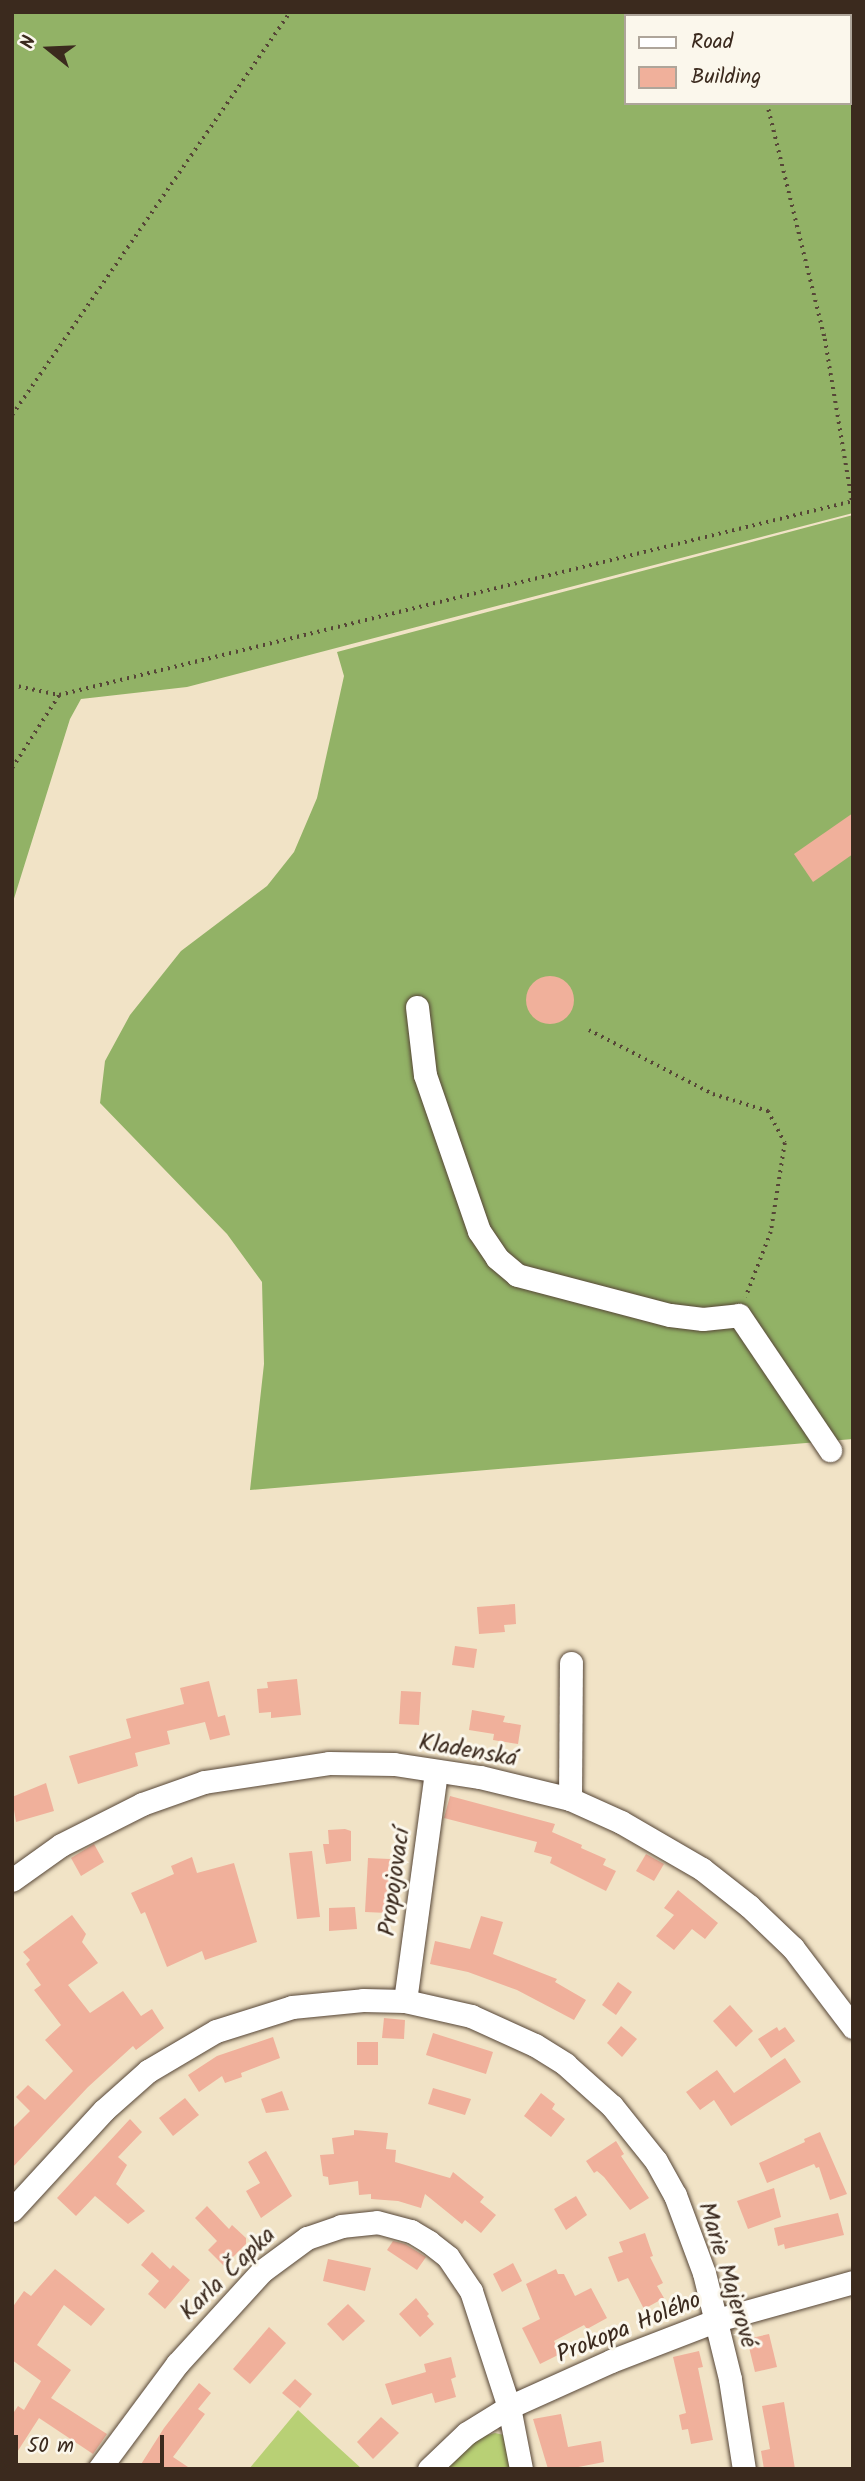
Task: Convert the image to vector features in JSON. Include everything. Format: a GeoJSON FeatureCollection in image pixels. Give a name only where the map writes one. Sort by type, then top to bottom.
{"type":"FeatureCollection","features":[{"type":"Feature","properties":{"kind":"street"},"geometry":{"type":"LineString","coordinates":[[417,1007],[425,1075],[479,1231],[497,1258],[517,1275],[670,1315],[703,1319],[738,1315],[830,1450]]}},
{"type":"Feature","properties":{"kind":"street"},"geometry":{"type":"LineString","coordinates":[[570,1799],[571,1663]]}},
{"type":"Feature","properties":{"kind":"street","name":"Kladenská"},"geometry":{"type":"LineString","coordinates":[[12,1880],[61,1845],[84,1833],[142,1804],[204,1782],[329,1763],[394,1764],[480,1777],[570,1799],[675,1852],[726,1888],[793,1948],[853,2027]]}},
{"type":"Feature","properties":{"kind":"street","name":"Propojovací"},"geometry":{"type":"LineString","coordinates":[[405,2001],[436,1771]]}},
{"type":"Feature","properties":{"kind":"street","name":"Marie Majerové"},"geometry":{"type":"LineString","coordinates":[[12,2210],[104,2109],[148,2071],[182,2048],[216,2031],[292,2007],[363,2000],[405,2001],[471,2016],[535,2045],[565,2064],[612,2106],[656,2161],[675,2195],[697,2250],[730,2379],[744,2469]]}},
{"type":"Feature","properties":{"kind":"street","name":"Karla Čapka"},"geometry":{"type":"LineString","coordinates":[[99,2469],[197,2340],[262,2272],[307,2238],[352,2224],[377,2222],[411,2231],[448,2257],[471,2291],[509,2407],[520,2469]]}},
{"type":"Feature","properties":{"kind":"street","name":"Prokopa Holého"},"geometry":{"type":"LineString","coordinates":[[429,2469],[467,2432],[509,2407],[611,2361],[717,2320],[853,2282]]}},
{"type":"Feature","properties":{"kind":"path"},"geometry":{"type":"LineString","coordinates":[[12,415],[290,12]]}},
{"type":"Feature","properties":{"kind":"path"},"geometry":{"type":"LineString","coordinates":[[12,685],[60,695],[852,501],[825,339],[767,105]]}},
{"type":"Feature","properties":{"kind":"path"},"geometry":{"type":"LineString","coordinates":[[12,768],[60,695]]}},
{"type":"Feature","properties":{"kind":"path"},"geometry":{"type":"LineString","coordinates":[[589,1030],[713,1094],[768,1111],[785,1143],[771,1231],[738,1315]]}},
{"type":"Feature","properties":{"kind":"green space"},"geometry":{"type":"Polygon","coordinates":[[[12,12],[853,12],[853,513],[187,687],[81,699],[70,719],[12,905],[12,12]]]}},
{"type":"Feature","properties":{"kind":"green space"},"geometry":{"type":"Polygon","coordinates":[[[853,515],[853,1439],[250,1490],[264,1364],[262,1282],[227,1234],[100,1103],[105,1061],[130,1015],[181,951],[267,886],[294,852],[317,798],[344,676],[337,652],[853,515]]]}},
{"type":"Feature","properties":{"kind":"green space"},"geometry":{"type":"Polygon","coordinates":[[[298,2410],[328,2438],[362,2469],[249,2469],[298,2410]]]}},
{"type":"Feature","properties":{"kind":"green space"},"geometry":{"type":"Polygon","coordinates":[[[495,2433],[504,2435],[513,2469],[440,2469],[480,2437],[495,2433]]]}},
{"type":"Feature","properties":{"kind":"building"},"geometry":{"type":"Polygon","coordinates":[[[853,813],[853,854],[813,882],[794,854],[853,813]]]}},
{"type":"Feature","properties":{"kind":"building"},"geometry":{"type":"Polygon","coordinates":[[[550,976],[567,983],[574,1000],[567,1017],[550,1024],[533,1017],[526,1000],[533,983],[550,976]]]}},
{"type":"Feature","properties":{"kind":"building"},"geometry":{"type":"Polygon","coordinates":[[[515,1604],[516,1624],[504,1625],[505,1632],[479,1634],[477,1607],[515,1604]]]}},
{"type":"Feature","properties":{"kind":"building"},"geometry":{"type":"Polygon","coordinates":[[[455,1646],[477,1649],[474,1668],[452,1665],[455,1646]]]}},
{"type":"Feature","properties":{"kind":"building"},"geometry":{"type":"Polygon","coordinates":[[[297,1679],[301,1715],[271,1718],[271,1712],[259,1713],[257,1689],[268,1688],[267,1682],[297,1679]]]}},
{"type":"Feature","properties":{"kind":"building"},"geometry":{"type":"Polygon","coordinates":[[[209,1681],[218,1717],[225,1715],[230,1735],[210,1740],[205,1722],[167,1731],[170,1744],[135,1753],[138,1766],[78,1784],[69,1756],[131,1738],[126,1719],[184,1704],[180,1688],[209,1681]]]}},
{"type":"Feature","properties":{"kind":"building"},"geometry":{"type":"Polygon","coordinates":[[[401,1691],[421,1692],[419,1725],[399,1724],[401,1691]]]}},
{"type":"Feature","properties":{"kind":"building"},"geometry":{"type":"Polygon","coordinates":[[[472,1710],[505,1716],[503,1722],[521,1725],[518,1744],[493,1740],[494,1734],[469,1730],[472,1710]]]}},
{"type":"Feature","properties":{"kind":"building"},"geometry":{"type":"Polygon","coordinates":[[[46,1783],[54,1811],[16,1822],[12,1797],[46,1783]]]}},
{"type":"Feature","properties":{"kind":"building"},"geometry":{"type":"Polygon","coordinates":[[[450,1796],[555,1824],[552,1832],[606,1859],[603,1865],[616,1871],[606,1891],[550,1863],[552,1857],[534,1852],[537,1842],[444,1818],[450,1796]]]}},
{"type":"Feature","properties":{"kind":"building"},"geometry":{"type":"Polygon","coordinates":[[[328,1830],[351,1831],[351,1861],[326,1864],[323,1844],[329,1844],[328,1830]]]}},
{"type":"Feature","properties":{"kind":"building"},"geometry":{"type":"Polygon","coordinates":[[[94,1844],[104,1862],[81,1876],[71,1858],[94,1844]]]}},
{"type":"Feature","properties":{"kind":"building"},"geometry":{"type":"Polygon","coordinates":[[[312,1851],[320,1917],[297,1919],[289,1853],[312,1851]]]}},
{"type":"Feature","properties":{"kind":"building"},"geometry":{"type":"Polygon","coordinates":[[[646,1854],[664,1864],[654,1881],[636,1871],[646,1854]]]}},
{"type":"Feature","properties":{"kind":"building"},"geometry":{"type":"Polygon","coordinates":[[[192,1857],[197,1873],[234,1863],[257,1942],[205,1960],[202,1951],[167,1967],[145,1912],[141,1914],[131,1893],[174,1874],[171,1866],[192,1857]]]}},
{"type":"Feature","properties":{"kind":"building"},"geometry":{"type":"Polygon","coordinates":[[[368,1858],[390,1859],[388,1913],[365,1912],[368,1858]]]}},
{"type":"Feature","properties":{"kind":"building"},"geometry":{"type":"Polygon","coordinates":[[[678,1890],[718,1923],[705,1939],[692,1929],[674,1950],[656,1936],[674,1915],[664,1908],[678,1890]]]}},
{"type":"Feature","properties":{"kind":"building"},"geometry":{"type":"Polygon","coordinates":[[[355,1907],[357,1929],[329,1931],[329,1908],[355,1907]]]}},
{"type":"Feature","properties":{"kind":"building"},"geometry":{"type":"Polygon","coordinates":[[[72,1915],[86,1934],[82,1942],[98,1963],[68,1985],[90,2013],[123,1991],[141,2016],[152,2009],[164,2028],[136,2050],[133,2046],[88,2087],[12,2168],[12,2129],[30,2111],[16,2097],[28,2085],[45,2100],[73,2071],[45,2040],[61,2025],[34,1990],[41,1985],[26,1964],[30,1960],[23,1952],[72,1915]]]}},
{"type":"Feature","properties":{"kind":"building"},"geometry":{"type":"Polygon","coordinates":[[[481,1916],[503,1922],[493,1954],[557,1979],[555,1982],[586,2000],[574,2020],[517,1990],[468,1972],[430,1964],[435,1941],[470,1949],[481,1916]]]}},
{"type":"Feature","properties":{"kind":"building"},"geometry":{"type":"Polygon","coordinates":[[[618,1982],[632,1992],[616,2015],[602,2005],[618,1982]]]}},
{"type":"Feature","properties":{"kind":"building"},"geometry":{"type":"Polygon","coordinates":[[[730,2005],[753,2031],[736,2047],[713,2021],[730,2005]]]}},
{"type":"Feature","properties":{"kind":"building"},"geometry":{"type":"Polygon","coordinates":[[[384,2018],[405,2020],[404,2039],[382,2038],[384,2018]]]}},
{"type":"Feature","properties":{"kind":"building"},"geometry":{"type":"Polygon","coordinates":[[[621,2026],[637,2039],[622,2057],[607,2043],[621,2026]]]}},
{"type":"Feature","properties":{"kind":"building"},"geometry":{"type":"Polygon","coordinates":[[[777,2027],[779,2031],[785,2027],[795,2041],[771,2058],[758,2039],[777,2027]]]}},
{"type":"Feature","properties":{"kind":"building"},"geometry":{"type":"Polygon","coordinates":[[[433,2033],[493,2052],[486,2074],[426,2055],[433,2033]]]}},
{"type":"Feature","properties":{"kind":"building"},"geometry":{"type":"Polygon","coordinates":[[[273,2037],[280,2058],[241,2073],[242,2077],[225,2083],[222,2076],[199,2092],[188,2075],[217,2056],[273,2037]]]}},
{"type":"Feature","properties":{"kind":"building"},"geometry":{"type":"Polygon","coordinates":[[[357,2042],[378,2042],[378,2065],[357,2065],[357,2042]]]}},
{"type":"Feature","properties":{"kind":"building"},"geometry":{"type":"Polygon","coordinates":[[[785,2058],[801,2082],[731,2126],[714,2100],[700,2110],[686,2092],[717,2070],[734,2093],[785,2058]]]}},
{"type":"Feature","properties":{"kind":"building"},"geometry":{"type":"Polygon","coordinates":[[[433,2088],[471,2099],[465,2115],[428,2104],[433,2088]]]}},
{"type":"Feature","properties":{"kind":"building"},"geometry":{"type":"Polygon","coordinates":[[[282,2091],[289,2110],[266,2113],[261,2099],[282,2091]]]}},
{"type":"Feature","properties":{"kind":"building"},"geometry":{"type":"Polygon","coordinates":[[[541,2093],[555,2104],[552,2109],[565,2119],[551,2137],[524,2116],[541,2093]]]}},
{"type":"Feature","properties":{"kind":"building"},"geometry":{"type":"Polygon","coordinates":[[[185,2098],[199,2115],[173,2136],[159,2118],[185,2098]]]}},
{"type":"Feature","properties":{"kind":"building"},"geometry":{"type":"Polygon","coordinates":[[[130,2119],[142,2132],[118,2157],[127,2165],[116,2184],[145,2211],[128,2224],[95,2196],[76,2216],[57,2198],[130,2119]]]}},
{"type":"Feature","properties":{"kind":"building"},"geometry":{"type":"Polygon","coordinates":[[[354,2130],[388,2133],[386,2149],[396,2150],[395,2162],[450,2178],[453,2172],[484,2197],[480,2202],[496,2215],[481,2233],[465,2220],[462,2224],[425,2194],[421,2208],[398,2201],[371,2199],[371,2194],[359,2195],[358,2181],[329,2185],[328,2177],[323,2176],[320,2155],[334,2154],[332,2138],[354,2135],[354,2130]]]}},
{"type":"Feature","properties":{"kind":"building"},"geometry":{"type":"Polygon","coordinates":[[[820,2132],[847,2194],[830,2200],[819,2167],[816,2168],[814,2164],[767,2183],[759,2163],[805,2142],[804,2139],[820,2132]]]}},
{"type":"Feature","properties":{"kind":"building"},"geometry":{"type":"Polygon","coordinates":[[[616,2141],[624,2154],[621,2156],[649,2198],[630,2210],[604,2177],[597,2171],[594,2173],[586,2161],[616,2141]]]}},
{"type":"Feature","properties":{"kind":"building"},"geometry":{"type":"Polygon","coordinates":[[[266,2151],[292,2196],[261,2218],[246,2191],[260,2183],[248,2162],[266,2151]]]}},
{"type":"Feature","properties":{"kind":"building"},"geometry":{"type":"Polygon","coordinates":[[[774,2188],[781,2217],[748,2229],[737,2201],[774,2188]]]}},
{"type":"Feature","properties":{"kind":"building"},"geometry":{"type":"Polygon","coordinates":[[[576,2196],[587,2215],[566,2230],[554,2209],[576,2196]]]}},
{"type":"Feature","properties":{"kind":"building"},"geometry":{"type":"Polygon","coordinates":[[[207,2206],[229,2229],[232,2225],[246,2238],[246,2244],[224,2266],[208,2250],[217,2241],[195,2218],[207,2206]]]}},
{"type":"Feature","properties":{"kind":"building"},"geometry":{"type":"Polygon","coordinates":[[[838,2213],[844,2235],[785,2249],[784,2244],[778,2246],[774,2228],[838,2213]]]}},
{"type":"Feature","properties":{"kind":"building"},"geometry":{"type":"Polygon","coordinates":[[[645,2233],[653,2256],[650,2257],[663,2283],[657,2286],[664,2298],[644,2309],[628,2278],[618,2282],[608,2257],[623,2252],[619,2242],[645,2233]]]}},
{"type":"Feature","properties":{"kind":"building"},"geometry":{"type":"Polygon","coordinates":[[[393,2241],[405,2244],[426,2257],[417,2270],[387,2250],[393,2241]]]}},
{"type":"Feature","properties":{"kind":"building"},"geometry":{"type":"Polygon","coordinates":[[[152,2252],[170,2269],[173,2265],[190,2280],[165,2309],[148,2294],[159,2281],[141,2265],[152,2252]]]}},
{"type":"Feature","properties":{"kind":"building"},"geometry":{"type":"Polygon","coordinates":[[[328,2259],[371,2268],[365,2291],[323,2281],[328,2259]]]}},
{"type":"Feature","properties":{"kind":"building"},"geometry":{"type":"Polygon","coordinates":[[[513,2263],[522,2281],[502,2292],[493,2274],[513,2263]]]}},
{"type":"Feature","properties":{"kind":"building"},"geometry":{"type":"Polygon","coordinates":[[[55,2269],[105,2309],[91,2326],[64,2305],[37,2345],[71,2370],[51,2398],[107,2434],[93,2454],[39,2418],[12,2460],[12,2415],[18,2406],[24,2410],[41,2381],[12,2360],[12,2308],[24,2291],[31,2296],[55,2269]]]}},
{"type":"Feature","properties":{"kind":"building"},"geometry":{"type":"Polygon","coordinates":[[[556,2269],[558,2274],[564,2274],[575,2296],[591,2288],[607,2318],[587,2329],[584,2325],[554,2341],[560,2354],[540,2364],[522,2328],[540,2319],[526,2284],[556,2269]]]}},
{"type":"Feature","properties":{"kind":"building"},"geometry":{"type":"Polygon","coordinates":[[[416,2298],[434,2324],[420,2337],[399,2314],[416,2298]]]}},
{"type":"Feature","properties":{"kind":"building"},"geometry":{"type":"Polygon","coordinates":[[[348,2304],[365,2321],[343,2341],[327,2324],[348,2304]]]}},
{"type":"Feature","properties":{"kind":"building"},"geometry":{"type":"Polygon","coordinates":[[[269,2327],[286,2343],[250,2384],[233,2369],[269,2327]]]}},
{"type":"Feature","properties":{"kind":"building"},"geometry":{"type":"Polygon","coordinates":[[[769,2334],[777,2367],[755,2372],[747,2339],[769,2334]]]}},
{"type":"Feature","properties":{"kind":"building"},"geometry":{"type":"Polygon","coordinates":[[[699,2351],[703,2367],[698,2368],[713,2440],[691,2444],[688,2429],[682,2430],[679,2415],[686,2413],[673,2357],[699,2351]]]}},
{"type":"Feature","properties":{"kind":"building"},"geometry":{"type":"Polygon","coordinates":[[[451,2357],[456,2377],[451,2379],[456,2397],[435,2403],[432,2393],[392,2405],[385,2384],[426,2372],[424,2364],[451,2357]]]}},
{"type":"Feature","properties":{"kind":"building"},"geometry":{"type":"Polygon","coordinates":[[[295,2379],[312,2394],[300,2408],[282,2393],[295,2379]]]}},
{"type":"Feature","properties":{"kind":"building"},"geometry":{"type":"Polygon","coordinates":[[[199,2383],[211,2393],[198,2409],[205,2414],[173,2457],[191,2469],[138,2469],[164,2428],[199,2383]]]}},
{"type":"Feature","properties":{"kind":"building"},"geometry":{"type":"Polygon","coordinates":[[[784,2402],[795,2469],[764,2469],[761,2451],[770,2449],[762,2406],[784,2402]]]}},
{"type":"Feature","properties":{"kind":"building"},"geometry":{"type":"Polygon","coordinates":[[[561,2414],[568,2447],[601,2441],[604,2462],[568,2469],[548,2469],[533,2419],[561,2414]]]}},
{"type":"Feature","properties":{"kind":"building"},"geometry":{"type":"Polygon","coordinates":[[[381,2417],[399,2433],[373,2459],[357,2442],[381,2417]]]}}]}
